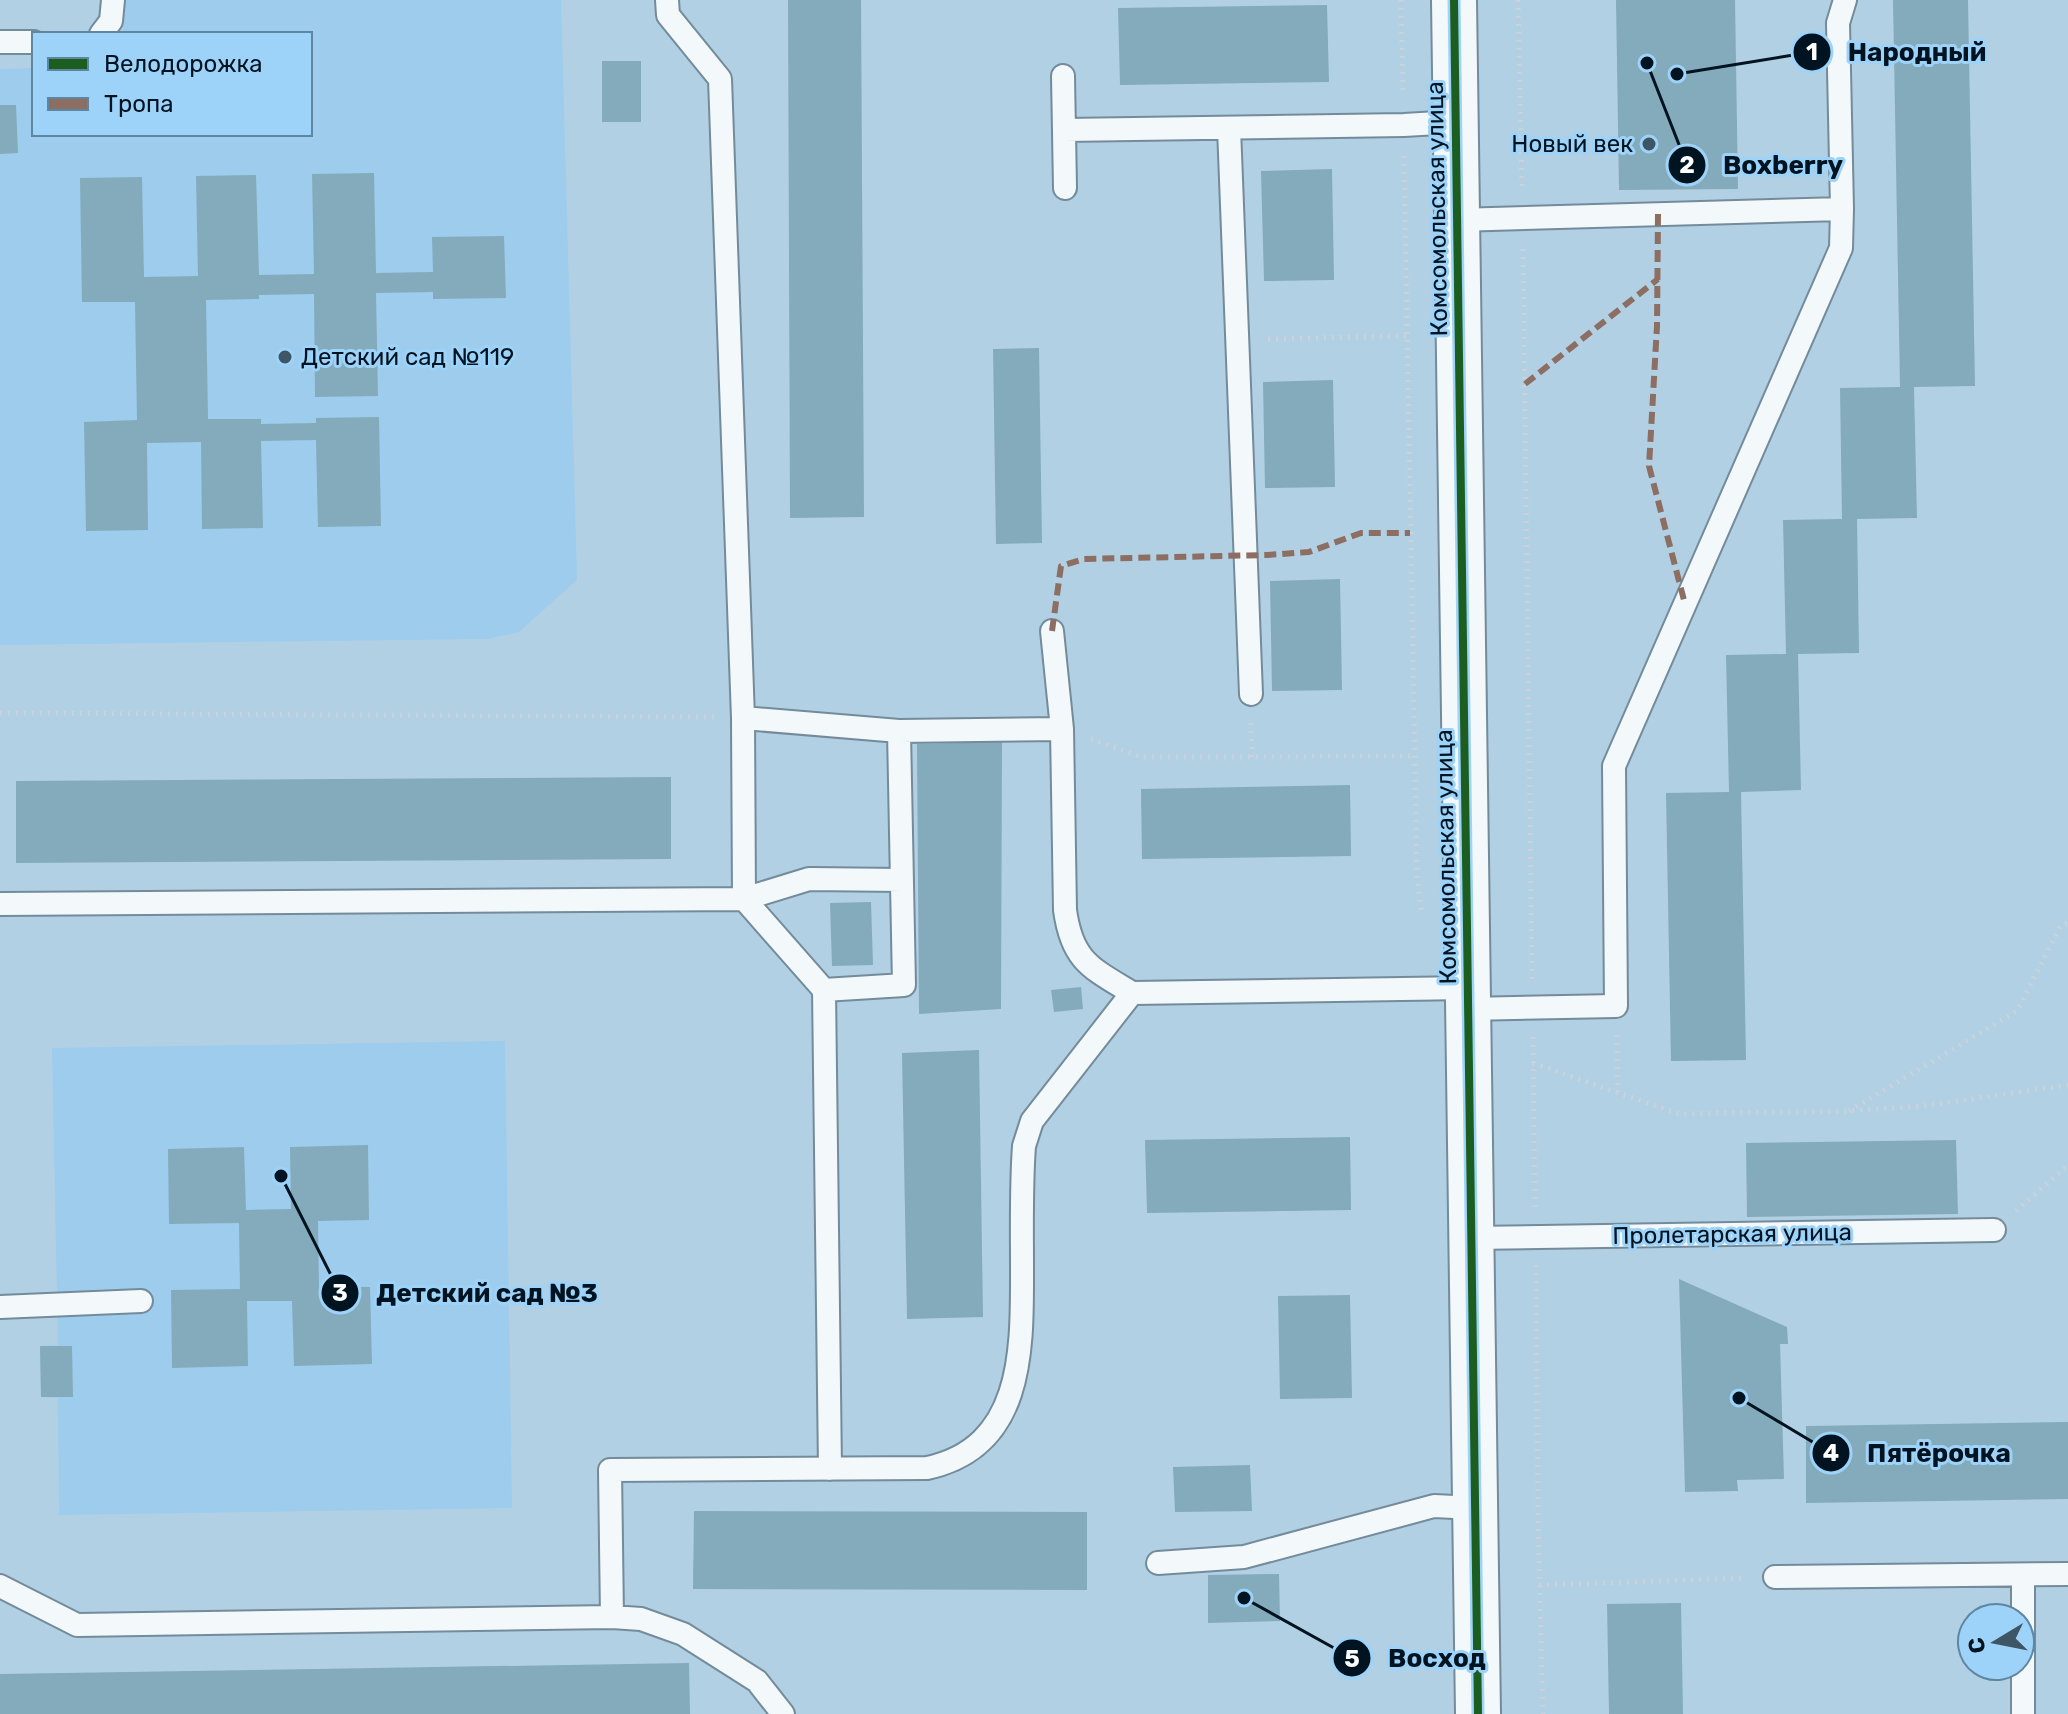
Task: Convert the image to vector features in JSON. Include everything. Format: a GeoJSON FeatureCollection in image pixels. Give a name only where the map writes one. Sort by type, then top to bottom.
{"type":"FeatureCollection","features":[{"type":"Feature","properties":{"kind":"street","name":"Комсомольская улица"},"geometry":{"type":"LineString","coordinates":[[1454,0],[1478,1714]]}},
{"type":"Feature","properties":{"kind":"lane"},"geometry":{"type":"LineString","coordinates":[[103,32],[111,21],[113,0]]}},
{"type":"Feature","properties":{"kind":"lane"},"geometry":{"type":"LineString","coordinates":[[667,0],[668,15],[720,79],[743,718],[744,899],[824,990],[830,1469]]}},
{"type":"Feature","properties":{"kind":"lane"},"geometry":{"type":"LineString","coordinates":[[1052,631],[1062,729],[1065,910],[1068,935],[1091,968],[1132,993],[1468,998],[1533,1008],[1616,1006],[1614,766],[1841,248],[1838,23],[1845,0]]}},
{"type":"Feature","properties":{"kind":"lane"},"geometry":{"type":"LineString","coordinates":[[0,42],[32,42]]}},
{"type":"Feature","properties":{"kind":"lane"},"geometry":{"type":"LineString","coordinates":[[1063,76],[1065,188]]}},
{"type":"Feature","properties":{"kind":"lane"},"geometry":{"type":"LineString","coordinates":[[1065,130],[1455,122]]}},
{"type":"Feature","properties":{"kind":"lane"},"geometry":{"type":"LineString","coordinates":[[1229,128],[1251,694]]}},
{"type":"Feature","properties":{"kind":"lane"},"geometry":{"type":"LineString","coordinates":[[1457,220],[1842,209]]}},
{"type":"Feature","properties":{"kind":"lane"},"geometry":{"type":"LineString","coordinates":[[743,718],[899,731],[1062,729]]}},
{"type":"Feature","properties":{"kind":"lane"},"geometry":{"type":"LineString","coordinates":[[824,990],[904,985],[899,731]]}},
{"type":"Feature","properties":{"kind":"lane"},"geometry":{"type":"LineString","coordinates":[[0,904],[744,899],[809,879],[902,880]]}},
{"type":"Feature","properties":{"kind":"lane"},"geometry":{"type":"LineString","coordinates":[[612,1617],[610,1470],[927,1468],[950,1463],[988,1435],[1003,1414],[1022,1345],[1024,1146],[1032,1121],[1132,993]]}},
{"type":"Feature","properties":{"kind":"lane","name":"Пролетарская улица"},"geometry":{"type":"LineString","coordinates":[[1471,1238],[1994,1230]]}},
{"type":"Feature","properties":{"kind":"lane"},"geometry":{"type":"LineString","coordinates":[[0,1307],[141,1301]]}},
{"type":"Feature","properties":{"kind":"lane"},"geometry":{"type":"LineString","coordinates":[[1158,1563],[1244,1557],[1434,1506],[1475,1508]]}},
{"type":"Feature","properties":{"kind":"lane"},"geometry":{"type":"LineString","coordinates":[[1775,1577],[2068,1574]]}},
{"type":"Feature","properties":{"kind":"lane"},"geometry":{"type":"LineString","coordinates":[[2023,1575],[2023,1714]]}},
{"type":"Feature","properties":{"kind":"lane"},"geometry":{"type":"LineString","coordinates":[[0,1586],[77,1625],[641,1619],[683,1634],[757,1681],[783,1714]]}},
{"type":"Feature","properties":{"kind":"path"},"geometry":{"type":"LineString","coordinates":[[1518,0],[1543,1714]]}},
{"type":"Feature","properties":{"kind":"path"},"geometry":{"type":"LineString","coordinates":[[1239,339],[1407,336]]}},
{"type":"Feature","properties":{"kind":"path"},"geometry":{"type":"LineString","coordinates":[[0,713],[743,718]]}},
{"type":"Feature","properties":{"kind":"path"},"geometry":{"type":"LineString","coordinates":[[1062,729],[1141,757],[1415,756]]}},
{"type":"Feature","properties":{"kind":"path"},"geometry":{"type":"LineString","coordinates":[[1848,1111],[2017,1011],[2061,925],[2068,923]]}},
{"type":"Feature","properties":{"kind":"path"},"geometry":{"type":"LineString","coordinates":[[1616,1006],[1618,1092]]}},
{"type":"Feature","properties":{"kind":"path"},"geometry":{"type":"LineString","coordinates":[[1533,1063],[1679,1114],[1848,1111],[1923,1106],[2068,1085]]}},
{"type":"Feature","properties":{"kind":"path"},"geometry":{"type":"LineString","coordinates":[[1994,1230],[2068,1165]]}},
{"type":"Feature","properties":{"kind":"path"},"geometry":{"type":"LineString","coordinates":[[1539,1585],[1775,1577]]}},
{"type":"Feature","properties":{"kind":"shaded area","name":"Детский сад №119"},"geometry":{"type":"Polygon","coordinates":[[[123,0],[561,0],[577,580],[519,632],[487,639],[0,645],[0,69],[32,68],[32,136],[312,136],[312,32],[123,32],[123,0]]]}},
{"type":"Feature","properties":{"kind":"shaded area"},"geometry":{"type":"Polygon","coordinates":[[[505,1041],[512,1508],[59,1515],[58,1398],[41,1397],[40,1346],[58,1345],[52,1048],[505,1041]]]}},
{"type":"Feature","properties":{"kind":"building"},"geometry":{"type":"Polygon","coordinates":[[[788,0],[861,0],[864,517],[790,518],[788,0]]]}},
{"type":"Feature","properties":{"kind":"building"},"geometry":{"type":"Polygon","coordinates":[[[1616,0],[1735,0],[1738,189],[1619,190],[1616,0]]]}},
{"type":"Feature","properties":{"kind":"building"},"geometry":{"type":"Polygon","coordinates":[[[1893,0],[1968,0],[1975,386],[1914,387],[1917,518],[1857,519],[1859,653],[1798,654],[1801,790],[1741,792],[1746,1060],[1671,1061],[1666,793],[1729,792],[1726,655],[1786,654],[1783,520],[1842,519],[1840,388],[1900,387],[1893,0]]]}},
{"type":"Feature","properties":{"kind":"building"},"geometry":{"type":"Polygon","coordinates":[[[1327,5],[1329,82],[1120,85],[1118,8],[1327,5]]]}},
{"type":"Feature","properties":{"kind":"building"},"geometry":{"type":"Polygon","coordinates":[[[602,61],[641,61],[641,122],[602,122],[602,61]]]}},
{"type":"Feature","properties":{"kind":"building"},"geometry":{"type":"Polygon","coordinates":[[[0,105],[16,105],[18,153],[0,154],[0,105]]]}},
{"type":"Feature","properties":{"kind":"building"},"geometry":{"type":"Polygon","coordinates":[[[1332,169],[1334,280],[1264,281],[1261,171],[1332,169]]]}},
{"type":"Feature","properties":{"kind":"building"},"geometry":{"type":"Polygon","coordinates":[[[374,173],[376,273],[433,272],[432,237],[504,236],[506,298],[433,299],[433,292],[376,293],[378,396],[315,397],[314,294],[206,300],[208,419],[261,419],[261,424],[316,423],[316,418],[379,417],[381,526],[318,527],[316,440],[261,441],[263,528],[202,529],[201,442],[147,443],[148,530],[86,531],[84,422],[137,420],[135,302],[82,302],[80,178],[142,177],[144,277],[198,276],[196,176],[256,175],[259,275],[314,274],[312,174],[374,173]]]}},
{"type":"Feature","properties":{"kind":"building"},"geometry":{"type":"Polygon","coordinates":[[[1039,348],[1042,543],[996,544],[993,349],[1039,348]]]}},
{"type":"Feature","properties":{"kind":"building"},"geometry":{"type":"Polygon","coordinates":[[[1333,380],[1335,487],[1265,488],[1263,382],[1333,380]]]}},
{"type":"Feature","properties":{"kind":"building"},"geometry":{"type":"Polygon","coordinates":[[[1340,579],[1342,690],[1272,691],[1270,581],[1340,579]]]}},
{"type":"Feature","properties":{"kind":"building"},"geometry":{"type":"Polygon","coordinates":[[[1002,742],[1001,1009],[919,1014],[917,744],[1002,742]]]}},
{"type":"Feature","properties":{"kind":"building"},"geometry":{"type":"Polygon","coordinates":[[[671,777],[671,859],[16,863],[16,781],[671,777]]]}},
{"type":"Feature","properties":{"kind":"building"},"geometry":{"type":"Polygon","coordinates":[[[1350,785],[1351,856],[1142,859],[1141,789],[1350,785]]]}},
{"type":"Feature","properties":{"kind":"building"},"geometry":{"type":"Polygon","coordinates":[[[871,902],[873,965],[832,966],[830,903],[871,902]]]}},
{"type":"Feature","properties":{"kind":"building"},"geometry":{"type":"Polygon","coordinates":[[[1081,987],[1083,1009],[1054,1012],[1051,990],[1081,987]]]}},
{"type":"Feature","properties":{"kind":"building"},"geometry":{"type":"Polygon","coordinates":[[[979,1050],[983,1317],[907,1319],[902,1053],[979,1050]]]}},
{"type":"Feature","properties":{"kind":"building"},"geometry":{"type":"Polygon","coordinates":[[[1350,1137],[1351,1210],[1147,1213],[1145,1140],[1350,1137]]]}},
{"type":"Feature","properties":{"kind":"building"},"geometry":{"type":"Polygon","coordinates":[[[1956,1140],[1958,1214],[1747,1217],[1746,1143],[1956,1140]]]}},
{"type":"Feature","properties":{"kind":"building"},"geometry":{"type":"Polygon","coordinates":[[[368,1145],[369,1220],[318,1221],[319,1287],[370,1287],[372,1364],[294,1366],[292,1301],[247,1301],[248,1366],[172,1368],[171,1290],[240,1289],[239,1223],[169,1224],[168,1149],[244,1147],[246,1210],[291,1209],[290,1147],[368,1145]]]}},
{"type":"Feature","properties":{"kind":"building"},"geometry":{"type":"Polygon","coordinates":[[[1679,1279],[1787,1327],[1788,1344],[1780,1344],[1784,1479],[1737,1480],[1738,1491],[1685,1492],[1679,1279]]]}},
{"type":"Feature","properties":{"kind":"building"},"geometry":{"type":"Polygon","coordinates":[[[1350,1295],[1352,1398],[1280,1399],[1278,1296],[1350,1295]]]}},
{"type":"Feature","properties":{"kind":"building"},"geometry":{"type":"Polygon","coordinates":[[[40,1346],[72,1346],[73,1397],[41,1397],[40,1346]]]}},
{"type":"Feature","properties":{"kind":"building"},"geometry":{"type":"Polygon","coordinates":[[[2068,1422],[2068,1499],[1806,1503],[1806,1426],[2068,1422]]]}},
{"type":"Feature","properties":{"kind":"building"},"geometry":{"type":"Polygon","coordinates":[[[1250,1465],[1252,1511],[1175,1512],[1173,1467],[1250,1465]]]}},
{"type":"Feature","properties":{"kind":"building"},"geometry":{"type":"Polygon","coordinates":[[[694,1511],[1087,1512],[1087,1590],[693,1589],[694,1511]]]}},
{"type":"Feature","properties":{"kind":"building"},"geometry":{"type":"Polygon","coordinates":[[[1279,1574],[1280,1621],[1208,1623],[1208,1575],[1279,1574]]]}},
{"type":"Feature","properties":{"kind":"building"},"geometry":{"type":"Polygon","coordinates":[[[1681,1603],[1683,1714],[1609,1714],[1607,1604],[1681,1603]]]}},
{"type":"Feature","properties":{"kind":"building"},"geometry":{"type":"Polygon","coordinates":[[[689,1663],[690,1714],[0,1714],[0,1674],[689,1663]]]}},
{"type":"Feature","properties":{"kind":"marked path"},"geometry":{"type":"LineString","coordinates":[[1658,214],[1657,326],[1649,466],[1685,604]]}},
{"type":"Feature","properties":{"kind":"marked path"},"geometry":{"type":"LineString","coordinates":[[1525,384],[1658,279]]}},
{"type":"Feature","properties":{"kind":"marked path"},"geometry":{"type":"LineString","coordinates":[[1052,631],[1061,566],[1084,559],[1309,552],[1361,533],[1410,533]]}},
{"type":"Feature","properties":{"kind":"cycle path"},"geometry":{"type":"LineString","coordinates":[[1454,0],[1478,1714]]}},
{"type":"Feature","properties":{"kind":"place","name":"Boxberry"},"geometry":{"type":"Point","coordinates":[1647,63]}},
{"type":"Feature","properties":{"kind":"place","name":"Народный"},"geometry":{"type":"Point","coordinates":[1677,74]}},
{"type":"Feature","properties":{"kind":"place","name":"Новый век"},"geometry":{"type":"Point","coordinates":[1649,144]}},
{"type":"Feature","properties":{"kind":"place","name":"Детский сад №119"},"geometry":{"type":"Point","coordinates":[285,357]}},
{"type":"Feature","properties":{"kind":"place","name":"Детский сад №3"},"geometry":{"type":"Point","coordinates":[281,1176]}},
{"type":"Feature","properties":{"kind":"place","name":"Пятёрочка"},"geometry":{"type":"Point","coordinates":[1739,1398]}},
{"type":"Feature","properties":{"kind":"place","name":"Восход"},"geometry":{"type":"Point","coordinates":[1244,1598]}}]}
